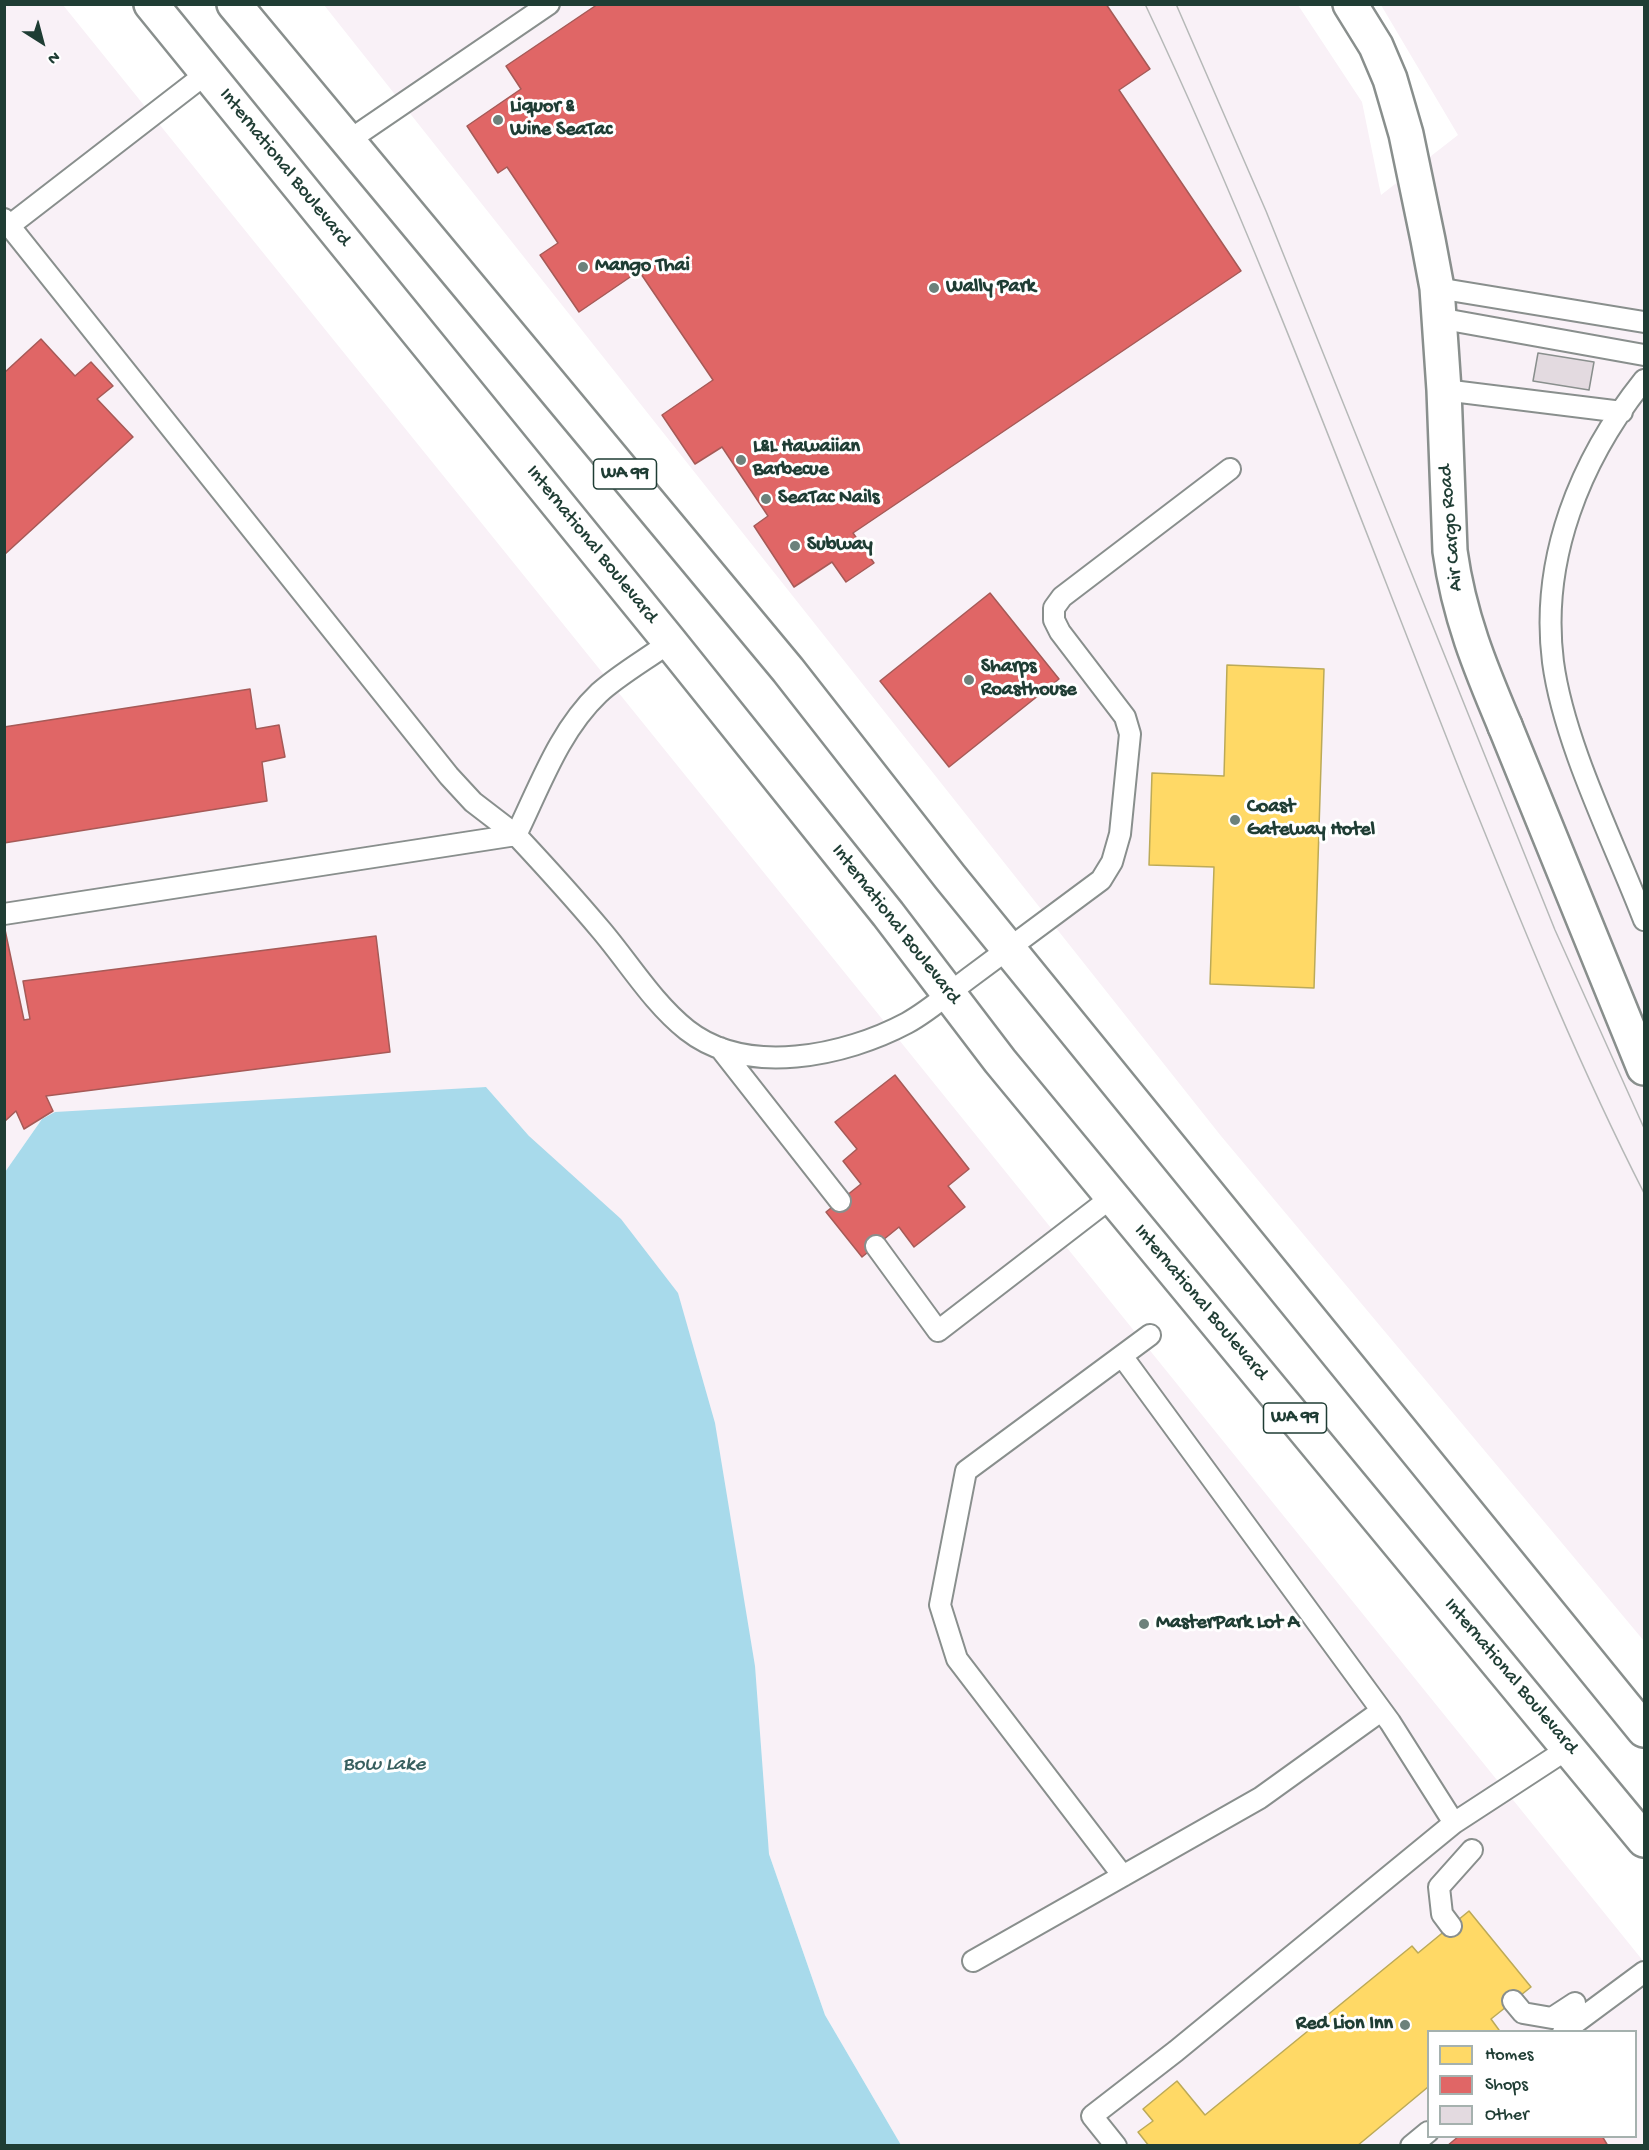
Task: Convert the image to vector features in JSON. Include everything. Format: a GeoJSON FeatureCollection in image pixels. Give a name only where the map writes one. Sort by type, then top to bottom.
{"type":"FeatureCollection","features":[{"type":"Feature","properties":{"kind":"main road","name":"International Boulevard"},"geometry":{"type":"LineString","coordinates":[[151,4],[670,642],[1112,1197],[1644,1840]]}},
{"type":"Feature","properties":{"kind":"main road","name":"WA 99"},"geometry":{"type":"LineString","coordinates":[[234,4],[788,670],[1009,948],[1644,1730]]}},
{"type":"Feature","properties":{"kind":"main road","name":"Air Cargo Road"},"geometry":{"type":"LineString","coordinates":[[1350,4],[1376,46],[1390,80],[1414,173],[1437,303],[1444,390],[1450,551],[1455,591],[1470,643],[1644,1068]]}},
{"type":"Feature","properties":{"kind":"lane"},"geometry":{"type":"LineString","coordinates":[[348,141],[549,4]]}},
{"type":"Feature","properties":{"kind":"lane"},"geometry":{"type":"LineString","coordinates":[[207,73],[7,223],[450,776],[473,802],[516,835],[601,930],[657,1000],[686,1029],[720,1048],[752,1055],[778,1056],[837,1049],[863,1042],[906,1024],[1101,880],[1112,862],[1120,834],[1130,734],[1125,717],[1060,632],[1054,620],[1054,608],[1062,597],[1230,469]]}},
{"type":"Feature","properties":{"kind":"lane"},"geometry":{"type":"LineString","coordinates":[[1437,303],[1644,322]]}},
{"type":"Feature","properties":{"kind":"lane"},"geometry":{"type":"LineString","coordinates":[[1437,303],[1644,355]]}},
{"type":"Feature","properties":{"kind":"lane"},"geometry":{"type":"LineString","coordinates":[[1644,380],[1588,466],[1572,504],[1559,546],[1551,588],[1553,664],[1563,708],[1582,764],[1644,920]]}},
{"type":"Feature","properties":{"kind":"lane"},"geometry":{"type":"LineString","coordinates":[[1444,390],[1622,412]]}},
{"type":"Feature","properties":{"kind":"lane"},"geometry":{"type":"LineString","coordinates":[[516,835],[561,741],[600,692],[670,642]]}},
{"type":"Feature","properties":{"kind":"lane"},"geometry":{"type":"LineString","coordinates":[[4,914],[516,835]]}},
{"type":"Feature","properties":{"kind":"lane"},"geometry":{"type":"LineString","coordinates":[[720,1048],[840,1201]]}},
{"type":"Feature","properties":{"kind":"lane"},"geometry":{"type":"LineString","coordinates":[[876,1246],[938,1330],[1112,1197]]}},
{"type":"Feature","properties":{"kind":"lane"},"geometry":{"type":"LineString","coordinates":[[1123,1876],[957,1659],[940,1605],[966,1471],[1150,1335]]}},
{"type":"Feature","properties":{"kind":"lane"},"geometry":{"type":"LineString","coordinates":[[1122,1356],[1381,1711],[1454,1823]]}},
{"type":"Feature","properties":{"kind":"lane"},"geometry":{"type":"LineString","coordinates":[[974,1961],[1260,1798],[1381,1711]]}},
{"type":"Feature","properties":{"kind":"lane"},"geometry":{"type":"LineString","coordinates":[[1116,2145],[1092,2116],[1176,2051],[1454,1823],[1569,1748]]}},
{"type":"Feature","properties":{"kind":"lane"},"geometry":{"type":"LineString","coordinates":[[1451,1926],[1442,1914],[1439,1887],[1472,1850]]}},
{"type":"Feature","properties":{"kind":"lane"},"geometry":{"type":"LineString","coordinates":[[1564,2030],[1644,1972]]}},
{"type":"Feature","properties":{"kind":"lane"},"geometry":{"type":"LineString","coordinates":[[1513,2001],[1524,2013],[1552,2018],[1575,2003]]}},
{"type":"Feature","properties":{"kind":"lane"},"geometry":{"type":"LineString","coordinates":[[1411,2145],[1427,2133]]}},
{"type":"Feature","properties":{"kind":"shaded area"},"geometry":{"type":"Polygon","coordinates":[[[5,5],[63,5],[1644,1962],[1644,2145],[901,2145],[825,2015],[769,1854],[734,1543],[529,1136],[486,1087],[42,1119],[5,1172],[5,5]]]}},
{"type":"Feature","properties":{"kind":"shaded area"},"geometry":{"type":"Polygon","coordinates":[[[324,5],[1298,5],[1362,102],[1381,195],[1458,135],[1381,5],[1644,5],[1644,1641],[1221,1136],[324,5]]]}},
{"type":"Feature","properties":{"kind":"water","name":"Bow Lake"},"geometry":{"type":"Polygon","coordinates":[[[486,1087],[529,1136],[621,1219],[678,1293],[715,1423],[755,1666],[769,1854],[825,2015],[901,2145],[5,2145],[5,1172],[42,1119],[55,1112],[486,1087]]]}},
{"type":"Feature","properties":{"kind":"building: Homes","name":"Coast Gateway Hotel"},"geometry":{"type":"Polygon","coordinates":[[[1227,665],[1324,669],[1314,988],[1210,984],[1214,867],[1149,865],[1152,773],[1224,776],[1227,665]]]}},
{"type":"Feature","properties":{"kind":"building: Homes","name":"Red Lion Inn"},"geometry":{"type":"Polygon","coordinates":[[[1469,1911],[1531,1987],[1491,2019],[1499,2030],[1427,2030],[1427,2088],[1357,2146],[1149,2146],[1138,2132],[1153,2121],[1143,2109],[1177,2081],[1205,2115],[1412,1946],[1418,1953],[1469,1911]]]}},
{"type":"Feature","properties":{"kind":"building: Shops","name":"Wally Park"},"geometry":{"type":"Polygon","coordinates":[[[598,4],[1106,4],[1150,69],[1119,90],[1241,271],[853,533],[874,563],[846,582],[832,562],[794,587],[754,526],[768,516],[722,447],[695,464],[662,415],[713,380],[639,271],[579,312],[540,255],[558,243],[507,167],[498,173],[467,126],[521,89],[506,66],[598,4]]]}},
{"type":"Feature","properties":{"kind":"building: Shops"},"geometry":{"type":"Polygon","coordinates":[[[41,339],[75,376],[91,362],[113,386],[97,399],[133,437],[4,555],[4,373],[41,339]]]}},
{"type":"Feature","properties":{"kind":"building: Shops","name":"Sharps Roasthouse"},"geometry":{"type":"Polygon","coordinates":[[[990,593],[1059,679],[949,767],[880,681],[990,593]]]}},
{"type":"Feature","properties":{"kind":"building: Shops"},"geometry":{"type":"Polygon","coordinates":[[[250,689],[256,729],[279,725],[285,757],[262,762],[267,801],[4,843],[4,727],[250,689]]]}},
{"type":"Feature","properties":{"kind":"building: Shops"},"geometry":{"type":"Polygon","coordinates":[[[4,925],[24,1020],[30,1019],[23,981],[376,936],[390,1052],[46,1096],[53,1111],[24,1129],[16,1111],[4,1122],[4,925]]]}},
{"type":"Feature","properties":{"kind":"building: Shops"},"geometry":{"type":"Polygon","coordinates":[[[895,1075],[969,1169],[948,1186],[965,1207],[914,1247],[899,1227],[862,1257],[826,1212],[861,1184],[843,1161],[857,1149],[835,1122],[895,1075]]]}},
{"type":"Feature","properties":{"kind":"building: Shops"},"geometry":{"type":"Polygon","coordinates":[[[1457,2138],[1603,2138],[1608,2146],[1447,2146],[1457,2138]]]}},
{"type":"Feature","properties":{"kind":"building: Other"},"geometry":{"type":"Polygon","coordinates":[[[1538,353],[1594,362],[1589,390],[1533,381],[1538,353]]]}},
{"type":"Feature","properties":{"kind":"tram line"},"geometry":{"type":"LineString","coordinates":[[1145,4],[1272,294],[1528,939],[1572,1042],[1644,1193]]}},
{"type":"Feature","properties":{"kind":"tram line"},"geometry":{"type":"LineString","coordinates":[[1176,4],[1266,211],[1555,930],[1644,1128]]}},
{"type":"Feature","properties":{"kind":"place","name":"Liquor & Wine SeaTac"},"geometry":{"type":"Point","coordinates":[498,120]}},
{"type":"Feature","properties":{"kind":"place","name":"Mango Thai"},"geometry":{"type":"Point","coordinates":[583,267]}},
{"type":"Feature","properties":{"kind":"place","name":"Wally Park"},"geometry":{"type":"Point","coordinates":[934,288]}},
{"type":"Feature","properties":{"kind":"place","name":"L&L Hawaiian Barbecue"},"geometry":{"type":"Point","coordinates":[741,460]}},
{"type":"Feature","properties":{"kind":"place","name":"SeaTac Nails"},"geometry":{"type":"Point","coordinates":[766,499]}},
{"type":"Feature","properties":{"kind":"place","name":"Subway"},"geometry":{"type":"Point","coordinates":[795,546]}},
{"type":"Feature","properties":{"kind":"place","name":"Sharps Roasthouse"},"geometry":{"type":"Point","coordinates":[969,680]}},
{"type":"Feature","properties":{"kind":"place","name":"Coast Gateway Hotel"},"geometry":{"type":"Point","coordinates":[1235,820]}},
{"type":"Feature","properties":{"kind":"place","name":"MasterPark Lot A"},"geometry":{"type":"Point","coordinates":[1144,1624]}},
{"type":"Feature","properties":{"kind":"place","name":"Red Lion Inn"},"geometry":{"type":"Point","coordinates":[1405,2025]}}]}
